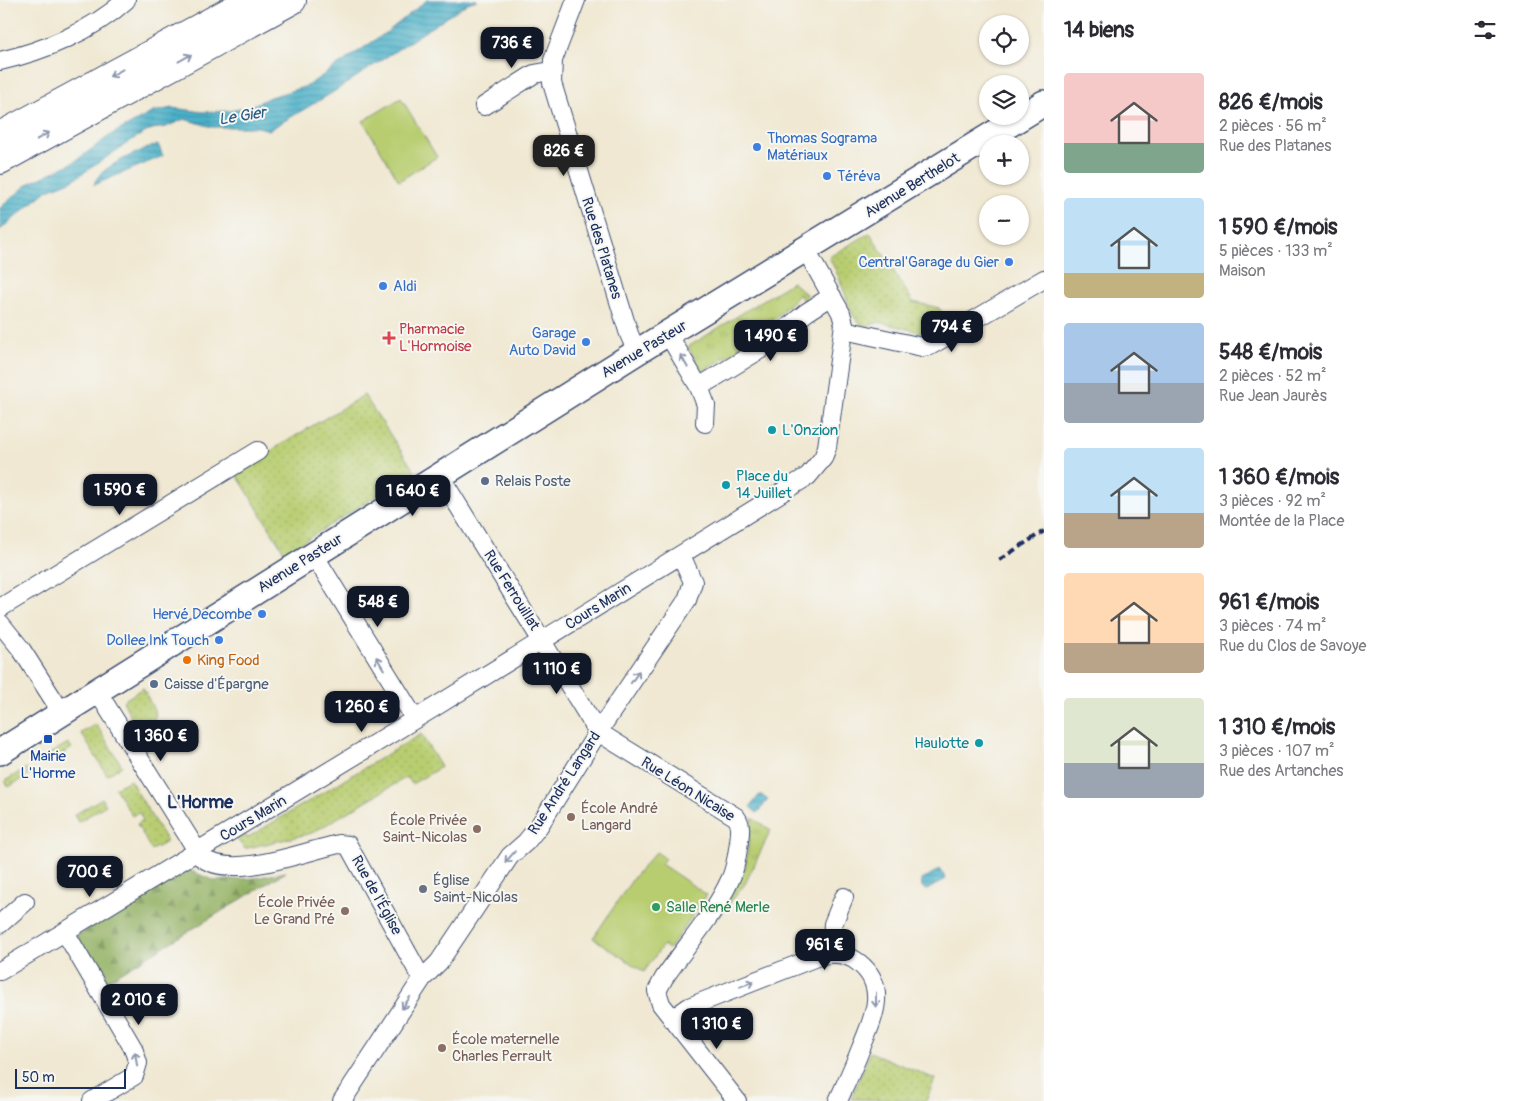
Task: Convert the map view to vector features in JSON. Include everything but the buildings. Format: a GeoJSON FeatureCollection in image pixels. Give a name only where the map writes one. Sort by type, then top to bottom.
{"type":"FeatureCollection","features":[{"type":"Feature","properties":{"kind":"highway"},"geometry":{"type":"LineString","coordinates":[[0,136],[251,0]]}},
{"type":"Feature","properties":{"kind":"highway"},"geometry":{"type":"LineString","coordinates":[[0,160],[292,0]]}},
{"type":"Feature","properties":{"kind":"main road","name":"Avenue Berthelot"},"geometry":{"type":"LineString","coordinates":[[806,250],[1044,103]]}},
{"type":"Feature","properties":{"kind":"main road","name":"Avenue Pasteur"},"geometry":{"type":"LineString","coordinates":[[0,752],[484,450],[637,352],[806,250]]}},
{"type":"Feature","properties":{"kind":"street"},"geometry":{"type":"LineString","coordinates":[[0,61],[42,48],[98,22],[126,0]]}},
{"type":"Feature","properties":{"kind":"street","name":"Rue des Platanes"},"geometry":{"type":"LineString","coordinates":[[576,0],[557,48],[551,71],[552,83],[628,334],[637,352]]}},
{"type":"Feature","properties":{"kind":"street"},"geometry":{"type":"LineString","coordinates":[[484,106],[534,74],[551,71]]}},
{"type":"Feature","properties":{"kind":"street","name":"Cours Marin"},"geometry":{"type":"LineString","coordinates":[[0,971],[415,719],[681,555],[817,468],[827,447],[844,330],[841,313],[806,250]]}},
{"type":"Feature","properties":{"kind":"street"},"geometry":{"type":"LineString","coordinates":[[844,330],[926,347],[935,344],[1044,280]]}},
{"type":"Feature","properties":{"kind":"street"},"geometry":{"type":"LineString","coordinates":[[699,388],[761,349],[807,312],[832,296]]}},
{"type":"Feature","properties":{"kind":"street"},"geometry":{"type":"LineString","coordinates":[[668,334],[699,388],[706,405],[705,423]]}},
{"type":"Feature","properties":{"kind":"street"},"geometry":{"type":"LineString","coordinates":[[0,608],[258,451]]}},
{"type":"Feature","properties":{"kind":"street","name":"Rue Ferrouillat"},"geometry":{"type":"LineString","coordinates":[[440,476],[543,640],[598,732]]}},
{"type":"Feature","properties":{"kind":"street"},"geometry":{"type":"LineString","coordinates":[[314,555],[415,719]]}},
{"type":"Feature","properties":{"kind":"street","name":"Rue André Langard"},"geometry":{"type":"LineString","coordinates":[[342,1101],[422,979],[439,962],[510,856],[526,842],[539,826],[598,732],[686,600],[693,582],[681,555]]}},
{"type":"Feature","properties":{"kind":"street"},"geometry":{"type":"LineString","coordinates":[[0,623],[21,649],[62,713]]}},
{"type":"Feature","properties":{"kind":"street"},"geometry":{"type":"LineString","coordinates":[[97,691],[198,852]]}},
{"type":"Feature","properties":{"kind":"street","name":"Rue Léon Nicaise"},"geometry":{"type":"LineString","coordinates":[[598,732],[736,817],[740,826],[737,856],[731,879],[659,985],[658,998],[672,1019],[737,1101]]}},
{"type":"Feature","properties":{"kind":"street","name":"Rue de l'Église"},"geometry":{"type":"LineString","coordinates":[[198,852],[204,859],[210,861],[247,866],[339,844],[348,845],[422,979]]}},
{"type":"Feature","properties":{"kind":"street"},"geometry":{"type":"LineString","coordinates":[[831,953],[833,924],[844,897]]}},
{"type":"Feature","properties":{"kind":"street"},"geometry":{"type":"LineString","coordinates":[[0,924],[25,902]]}},
{"type":"Feature","properties":{"kind":"street"},"geometry":{"type":"LineString","coordinates":[[65,932],[133,1048],[138,1064],[134,1076],[92,1101]]}},
{"type":"Feature","properties":{"kind":"street"},"geometry":{"type":"LineString","coordinates":[[672,1019],[689,1006],[831,953],[856,960],[873,978],[877,999],[873,1019],[838,1101]]}},
{"type":"Feature","properties":{"kind":"green space"},"geometry":{"type":"Polygon","coordinates":[[[401,98],[437,157],[399,181],[363,121],[401,98]]]}},
{"type":"Feature","properties":{"kind":"green space"},"geometry":{"type":"Polygon","coordinates":[[[870,233],[913,302],[939,308],[949,325],[927,337],[923,333],[879,322],[867,327],[856,320],[829,257],[870,233]]]}},
{"type":"Feature","properties":{"kind":"green space"},"geometry":{"type":"Polygon","coordinates":[[[792,282],[806,294],[805,304],[799,294],[779,315],[766,324],[774,333],[766,339],[756,338],[704,371],[701,371],[688,347],[792,282]]]}},
{"type":"Feature","properties":{"kind":"green space"},"geometry":{"type":"Polygon","coordinates":[[[364,395],[415,472],[285,553],[235,472],[364,395]]]}},
{"type":"Feature","properties":{"kind":"green space"},"geometry":{"type":"Polygon","coordinates":[[[143,688],[156,714],[153,721],[139,725],[133,721],[123,701],[143,688]]]}},
{"type":"Feature","properties":{"kind":"green space"},"geometry":{"type":"Polygon","coordinates":[[[96,724],[122,766],[107,775],[81,733],[96,724]]]}},
{"type":"Feature","properties":{"kind":"green space"},"geometry":{"type":"Polygon","coordinates":[[[421,734],[441,767],[412,784],[407,777],[312,833],[248,848],[244,848],[233,834],[241,829],[247,838],[421,734]]]}},
{"type":"Feature","properties":{"kind":"green space"},"geometry":{"type":"Polygon","coordinates":[[[68,743],[72,748],[45,765],[41,759],[68,743]]]}},
{"type":"Feature","properties":{"kind":"green space"},"geometry":{"type":"Polygon","coordinates":[[[26,768],[30,774],[9,787],[5,781],[26,768]]]}},
{"type":"Feature","properties":{"kind":"green space"},"geometry":{"type":"Polygon","coordinates":[[[130,780],[167,842],[151,850],[137,824],[143,820],[139,812],[132,816],[115,788],[130,780]]]}},
{"type":"Feature","properties":{"kind":"green space"},"geometry":{"type":"Polygon","coordinates":[[[102,798],[106,805],[78,822],[74,815],[102,798]]]}},
{"type":"Feature","properties":{"kind":"green space"},"geometry":{"type":"Polygon","coordinates":[[[752,818],[771,830],[745,884],[718,918],[745,869],[752,818]]]}},
{"type":"Feature","properties":{"kind":"green space","name":"Salle René Merle"},"geometry":{"type":"Polygon","coordinates":[[[656,852],[665,858],[661,864],[707,895],[669,949],[663,945],[644,972],[593,938],[634,877],[656,852]]]}},
{"type":"Feature","properties":{"kind":"green space"},"geometry":{"type":"Polygon","coordinates":[[[186,869],[215,881],[255,878],[286,872],[104,983],[76,936],[172,875],[186,869]]]}},
{"type":"Feature","properties":{"kind":"green space"},"geometry":{"type":"Polygon","coordinates":[[[870,1052],[935,1079],[926,1101],[851,1099],[870,1052]]]}},
{"type":"Feature","properties":{"kind":"water","name":"Le Gier"},"geometry":{"type":"Polygon","coordinates":[[[427,0],[477,0],[468,3],[332,93],[269,130],[258,127],[212,127],[184,119],[166,127],[152,129],[135,138],[73,180],[48,190],[0,230],[0,208],[28,184],[74,162],[112,134],[153,112],[172,108],[204,112],[229,111],[249,107],[270,97],[307,86],[387,32],[427,0]]]}},
{"type":"Feature","properties":{"kind":"water"},"geometry":{"type":"Polygon","coordinates":[[[158,144],[163,156],[94,185],[97,178],[103,172],[121,160],[158,144]]]}},
{"type":"Feature","properties":{"kind":"water"},"geometry":{"type":"Polygon","coordinates":[[[760,794],[768,800],[757,813],[750,807],[760,794]]]}},
{"type":"Feature","properties":{"kind":"water"},"geometry":{"type":"Polygon","coordinates":[[[940,869],[946,879],[927,890],[922,887],[921,880],[940,869]]]}},
{"type":"Feature","properties":{"kind":"railway"},"geometry":{"type":"LineString","coordinates":[[999,560],[1044,531]]}},
{"type":"Feature","properties":{"kind":"place","name":"Thomas Sograma Matériaux"},"geometry":{"type":"Point","coordinates":[757,147]}},
{"type":"Feature","properties":{"kind":"place","name":"Téréva"},"geometry":{"type":"Point","coordinates":[827,176]}},
{"type":"Feature","properties":{"kind":"place","name":"Central'Garage du Gier"},"geometry":{"type":"Point","coordinates":[1009,262]}},
{"type":"Feature","properties":{"kind":"place","name":"Aldi"},"geometry":{"type":"Point","coordinates":[383,286]}},
{"type":"Feature","properties":{"kind":"place","name":"Pharmacie L'Hormoise"},"geometry":{"type":"Point","coordinates":[389,338]}},
{"type":"Feature","properties":{"kind":"place","name":"Garage Auto David"},"geometry":{"type":"Point","coordinates":[586,342]}},
{"type":"Feature","properties":{"kind":"place","name":"L'Onzion"},"geometry":{"type":"Point","coordinates":[772,430]}},
{"type":"Feature","properties":{"kind":"place","name":"Relais Poste"},"geometry":{"type":"Point","coordinates":[485,481]}},
{"type":"Feature","properties":{"kind":"place","name":"Place du 14 Juillet"},"geometry":{"type":"Point","coordinates":[726,485]}},
{"type":"Feature","properties":{"kind":"place","name":"Hervé Decombe"},"geometry":{"type":"Point","coordinates":[262,614]}},
{"type":"Feature","properties":{"kind":"place","name":"Dollee Ink Touch"},"geometry":{"type":"Point","coordinates":[219,640]}},
{"type":"Feature","properties":{"kind":"place","name":"King Food"},"geometry":{"type":"Point","coordinates":[187,660]}},
{"type":"Feature","properties":{"kind":"place","name":"Caisse d'Épargne"},"geometry":{"type":"Point","coordinates":[154,684]}},
{"type":"Feature","properties":{"kind":"place","name":"Mairie L'Horme"},"geometry":{"type":"Point","coordinates":[48,739]}},
{"type":"Feature","properties":{"kind":"place","name":"Haulotte"},"geometry":{"type":"Point","coordinates":[979,743]}},
{"type":"Feature","properties":{"kind":"place","name":"École André Langard"},"geometry":{"type":"Point","coordinates":[571,817]}},
{"type":"Feature","properties":{"kind":"place","name":"École Privée Saint-Nicolas"},"geometry":{"type":"Point","coordinates":[477,829]}},
{"type":"Feature","properties":{"kind":"place","name":"Église Saint-Nicolas"},"geometry":{"type":"Point","coordinates":[423,889]}},
{"type":"Feature","properties":{"kind":"place","name":"Salle René Merle"},"geometry":{"type":"Point","coordinates":[656,907]}},
{"type":"Feature","properties":{"kind":"place","name":"École Privée Le Grand Pré"},"geometry":{"type":"Point","coordinates":[345,911]}},
{"type":"Feature","properties":{"kind":"place","name":"École maternelle Charles Perrault"},"geometry":{"type":"Point","coordinates":[442,1048]}},
{"type":"Feature","properties":{"kind":"district","name":"L'Horme"},"geometry":{"type":"Point","coordinates":[200,802]}}]}
